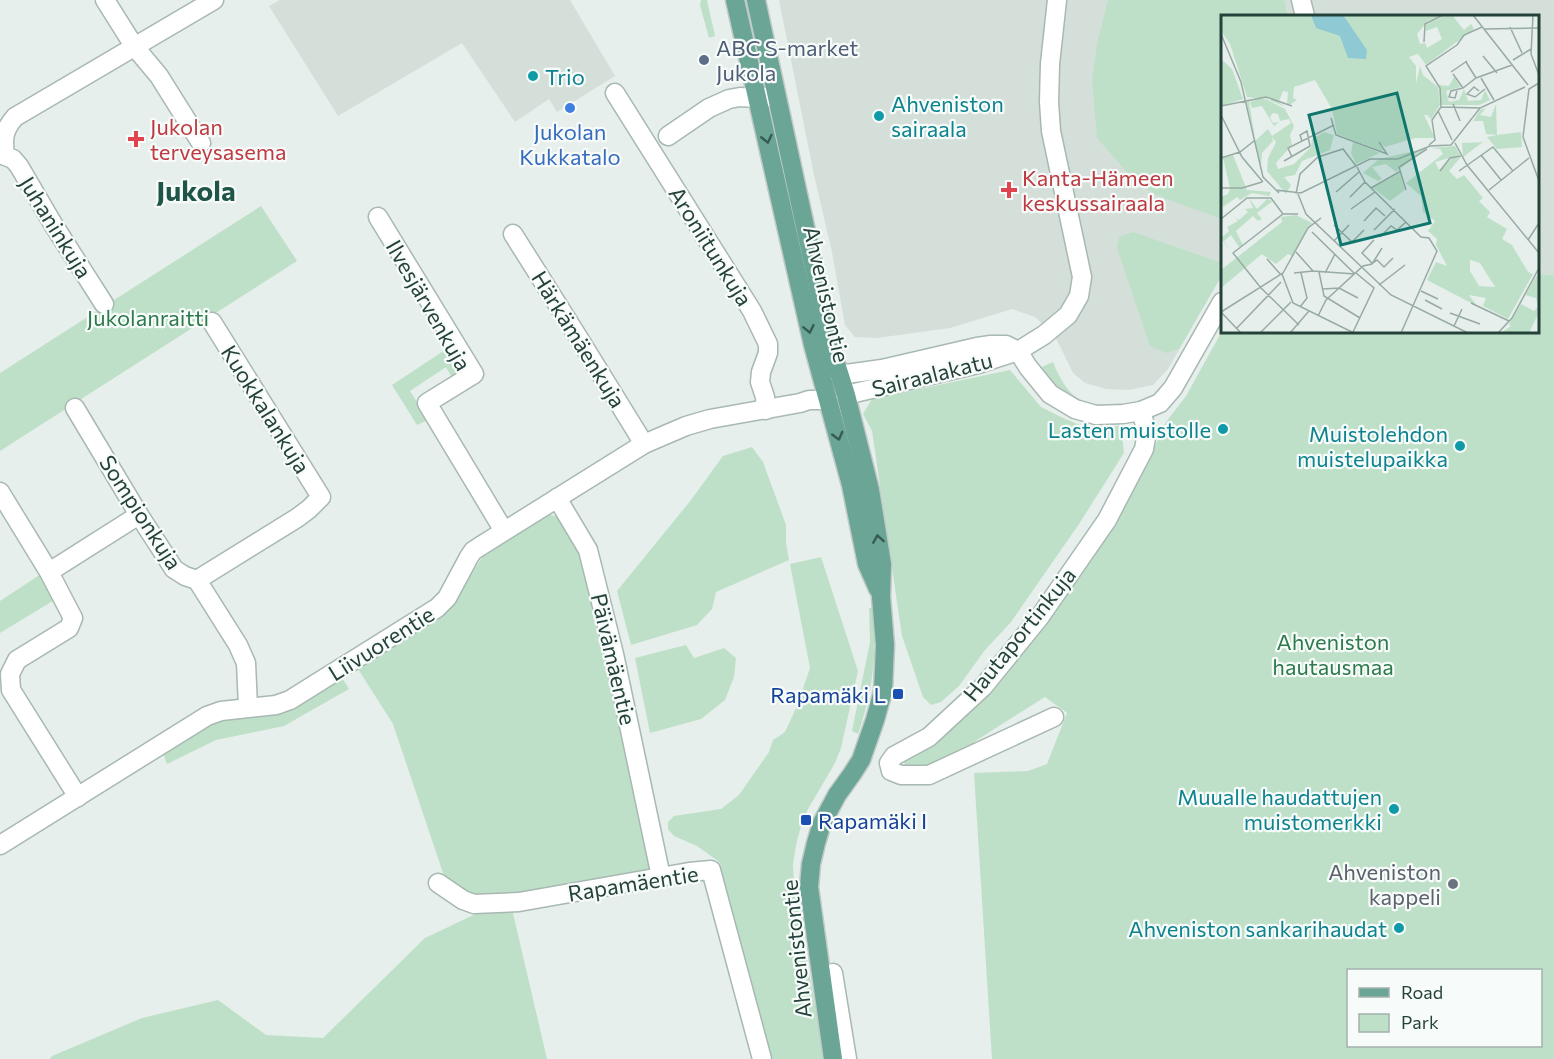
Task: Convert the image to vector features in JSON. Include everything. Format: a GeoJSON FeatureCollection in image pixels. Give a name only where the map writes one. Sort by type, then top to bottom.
{"type":"FeatureCollection","features":[{"type":"Feature","properties":{"kind":"main road","name":"Ahvenistontie"},"geometry":{"type":"LineString","coordinates":[[735,0],[813,345],[831,377],[870,490],[882,564],[881,597],[885,656],[883,691],[861,760],[837,795],[822,823],[811,864],[809,887],[811,906],[833,1059]]}},
{"type":"Feature","properties":{"kind":"main road","name":"Ahvenistontie"},"geometry":{"type":"LineString","coordinates":[[756,0],[832,351],[831,377]]}},
{"type":"Feature","properties":{"kind":"street"},"geometry":{"type":"LineString","coordinates":[[105,0],[134,46],[159,76],[201,143]]}},
{"type":"Feature","properties":{"kind":"street","name":"Juhaninkuja"},"geometry":{"type":"LineString","coordinates":[[104,304],[19,166],[13,159],[2,157],[6,127],[15,117],[214,0]]}},
{"type":"Feature","properties":{"kind":"street","name":"Sairaalakatu"},"geometry":{"type":"LineString","coordinates":[[837,397],[978,364],[1018,351],[1044,335],[1068,315],[1079,296],[1082,278],[1051,131],[1050,64],[1057,0]]}},
{"type":"Feature","properties":{"kind":"street"},"geometry":{"type":"LineString","coordinates":[[1300,0],[1305,15]]}},
{"type":"Feature","properties":{"kind":"street","name":"Aroniitunkuja"},"geometry":{"type":"LineString","coordinates":[[615,93],[752,311],[768,344],[768,353],[760,381],[766,410]]}},
{"type":"Feature","properties":{"kind":"street"},"geometry":{"type":"LineString","coordinates":[[668,136],[709,108],[729,99],[777,95]]}},
{"type":"Feature","properties":{"kind":"street","name":"Ilvesjärvenkuja"},"geometry":{"type":"LineString","coordinates":[[378,217],[474,374],[427,404],[504,531]]}},
{"type":"Feature","properties":{"kind":"street","name":"Härkämäenkuja"},"geometry":{"type":"LineString","coordinates":[[513,234],[644,444]]}},
{"type":"Feature","properties":{"kind":"street"},"geometry":{"type":"LineString","coordinates":[[1141,411],[1160,402],[1173,388],[1221,304]]}},
{"type":"Feature","properties":{"kind":"street","name":"Kuokkalankuja"},"geometry":{"type":"LineString","coordinates":[[197,580],[297,518],[321,497],[212,322]]}},
{"type":"Feature","properties":{"kind":"street","name":"Sairaalakatu"},"geometry":{"type":"LineString","coordinates":[[831,377],[882,369],[991,345],[1006,345],[1018,351],[1050,394],[1074,409],[1096,415],[1141,411]]}},
{"type":"Feature","properties":{"kind":"street"},"geometry":{"type":"LineString","coordinates":[[809,399],[831,377]]}},
{"type":"Feature","properties":{"kind":"street","name":"Liivuorentie"},"geometry":{"type":"LineString","coordinates":[[0,845],[207,716],[221,711],[276,705],[290,700],[437,608],[447,598],[473,551],[644,444],[686,426],[710,419],[766,410],[809,399],[837,397]]}},
{"type":"Feature","properties":{"kind":"street","name":"Sompionkuja"},"geometry":{"type":"LineString","coordinates":[[75,408],[174,569],[184,576],[197,580],[238,645],[246,663],[248,707]]}},
{"type":"Feature","properties":{"kind":"street","name":"Hautaportinkuja"},"geometry":{"type":"LineString","coordinates":[[1054,717],[929,775],[901,775],[891,771],[890,768],[889,763],[894,756],[929,737],[983,687],[1045,608],[1107,520],[1144,449],[1147,432],[1141,411]]}},
{"type":"Feature","properties":{"kind":"street"},"geometry":{"type":"LineString","coordinates":[[0,492],[49,572],[73,618],[69,628],[16,660],[10,674],[11,690],[78,797]]}},
{"type":"Feature","properties":{"kind":"street","name":"Päivämäentie"},"geometry":{"type":"LineString","coordinates":[[557,498],[588,550],[614,654],[661,877]]}},
{"type":"Feature","properties":{"kind":"street"},"geometry":{"type":"LineString","coordinates":[[49,572],[139,515]]}},
{"type":"Feature","properties":{"kind":"street","name":"Rapamäentie"},"geometry":{"type":"LineString","coordinates":[[438,883],[474,904],[519,902],[711,870],[762,1059]]}},
{"type":"Feature","properties":{"kind":"street"},"geometry":{"type":"LineString","coordinates":[[833,973],[847,1059]]}},
{"type":"Feature","properties":{"kind":"shaded area"},"geometry":{"type":"Polygon","coordinates":[[[280,0],[570,0],[615,76],[557,112],[549,99],[515,122],[462,43],[338,116],[269,6],[280,0]]]}},
{"type":"Feature","properties":{"kind":"shaded area","name":"Kanta-Hämeen keskussairaala"},"geometry":{"type":"Polygon","coordinates":[[[779,0],[1116,0],[1221,202],[1221,277],[1168,369],[1153,385],[1129,390],[1106,389],[1085,383],[1073,373],[1056,338],[1035,317],[1012,309],[950,328],[877,338],[855,337],[845,325],[832,252],[779,0]]]}},
{"type":"Feature","properties":{"kind":"shaded area"},"geometry":{"type":"Polygon","coordinates":[[[1274,0],[1554,0],[1554,275],[1539,274],[1539,15],[1288,15],[1286,7],[1274,0]]]}},
{"type":"Feature","properties":{"kind":"green space"},"geometry":{"type":"Polygon","coordinates":[[[701,0],[707,0],[715,36],[709,38],[700,5],[701,0]]]}},
{"type":"Feature","properties":{"kind":"green space"},"geometry":{"type":"Polygon","coordinates":[[[1108,0],[1284,0],[1288,15],[1221,15],[1221,219],[1156,195],[1133,179],[1097,138],[1092,80],[1097,44],[1108,0]]]}},
{"type":"Feature","properties":{"kind":"green space","name":"Jukolanraitti"},"geometry":{"type":"Polygon","coordinates":[[[261,206],[297,261],[0,451],[0,373],[261,206]]]}},
{"type":"Feature","properties":{"kind":"green space"},"geometry":{"type":"Polygon","coordinates":[[[1133,232],[1221,263],[1221,277],[1179,349],[1166,353],[1150,346],[1117,248],[1119,237],[1133,232]]]}},
{"type":"Feature","properties":{"kind":"green space","name":"Ahveniston hautausmaa"},"geometry":{"type":"Polygon","coordinates":[[[1539,274],[1554,275],[1554,1059],[992,1059],[974,773],[1028,771],[1047,764],[1067,713],[1045,697],[977,740],[967,749],[946,757],[934,766],[905,765],[902,755],[926,749],[1111,522],[1166,422],[1186,396],[1221,333],[1539,333],[1539,274]]]}},
{"type":"Feature","properties":{"kind":"green space"},"geometry":{"type":"Polygon","coordinates":[[[451,346],[462,369],[460,373],[451,376],[446,367],[410,391],[428,420],[417,425],[392,385],[451,346]]]}},
{"type":"Feature","properties":{"kind":"green space"},"geometry":{"type":"Polygon","coordinates":[[[1053,362],[1066,387],[1082,400],[1102,404],[1130,404],[1106,411],[1075,404],[1048,381],[1042,367],[1053,362]]]}},
{"type":"Feature","properties":{"kind":"green space"},"geometry":{"type":"Polygon","coordinates":[[[1010,370],[1041,407],[1065,419],[1087,428],[1109,428],[1121,425],[1124,453],[1079,524],[1011,622],[985,650],[959,686],[941,702],[931,705],[923,697],[902,636],[872,431],[863,414],[872,399],[1010,370]]]}},
{"type":"Feature","properties":{"kind":"green space"},"geometry":{"type":"Polygon","coordinates":[[[752,447],[763,462],[786,525],[789,560],[716,592],[712,609],[697,625],[631,645],[617,591],[691,500],[723,456],[752,447]]]}},
{"type":"Feature","properties":{"kind":"green space"},"geometry":{"type":"Polygon","coordinates":[[[547,514],[559,517],[581,551],[594,618],[647,838],[649,872],[516,894],[475,897],[444,876],[393,724],[358,669],[447,611],[485,553],[547,514]]]}},
{"type":"Feature","properties":{"kind":"green space"},"geometry":{"type":"Polygon","coordinates":[[[821,557],[858,671],[841,748],[801,826],[793,865],[794,883],[824,1059],[771,1059],[718,861],[697,846],[674,836],[668,829],[668,822],[674,816],[721,809],[739,795],[769,752],[773,740],[785,732],[810,668],[790,564],[821,557]]]}},
{"type":"Feature","properties":{"kind":"green space"},"geometry":{"type":"Polygon","coordinates":[[[41,574],[56,599],[0,633],[0,601],[41,574]]]}},
{"type":"Feature","properties":{"kind":"green space"},"geometry":{"type":"Polygon","coordinates":[[[869,608],[873,608],[873,672],[858,734],[852,731],[870,642],[869,608]]]}},
{"type":"Feature","properties":{"kind":"green space"},"geometry":{"type":"Polygon","coordinates":[[[686,645],[694,658],[724,648],[736,658],[734,677],[725,700],[701,719],[650,733],[635,658],[686,645]]]}},
{"type":"Feature","properties":{"kind":"green space"},"geometry":{"type":"Polygon","coordinates":[[[341,676],[349,689],[284,726],[216,740],[167,764],[163,753],[216,722],[270,714],[341,676]]]}},
{"type":"Feature","properties":{"kind":"green space"},"geometry":{"type":"Polygon","coordinates":[[[512,909],[547,1059],[50,1059],[52,1056],[142,1018],[218,1000],[266,1035],[323,1038],[425,938],[482,911],[512,909]]]}},
{"type":"Feature","properties":{"kind":"place","name":"ABC S-market Jukola"},"geometry":{"type":"Point","coordinates":[704,60]}},
{"type":"Feature","properties":{"kind":"place","name":"Trio"},"geometry":{"type":"Point","coordinates":[533,76]}},
{"type":"Feature","properties":{"kind":"place","name":"Jukolan Kukkatalo"},"geometry":{"type":"Point","coordinates":[570,108]}},
{"type":"Feature","properties":{"kind":"place","name":"Ahveniston sairaala"},"geometry":{"type":"Point","coordinates":[879,116]}},
{"type":"Feature","properties":{"kind":"place","name":"Jukolan terveysasema"},"geometry":{"type":"Point","coordinates":[136,139]}},
{"type":"Feature","properties":{"kind":"place","name":"Kanta-Hämeen keskussairaala"},"geometry":{"type":"Point","coordinates":[1009,190]}},
{"type":"Feature","properties":{"kind":"place","name":"Lasten muistolle"},"geometry":{"type":"Point","coordinates":[1223,429]}},
{"type":"Feature","properties":{"kind":"place","name":"Muistolehdon muistelupaikka"},"geometry":{"type":"Point","coordinates":[1460,446]}},
{"type":"Feature","properties":{"kind":"place","name":"Rapamäki L"},"geometry":{"type":"Point","coordinates":[898,694]}},
{"type":"Feature","properties":{"kind":"place","name":"Muualle haudattujen muistomerkki"},"geometry":{"type":"Point","coordinates":[1394,809]}},
{"type":"Feature","properties":{"kind":"place","name":"Rapamäki I"},"geometry":{"type":"Point","coordinates":[806,820]}},
{"type":"Feature","properties":{"kind":"place","name":"Ahveniston kappeli"},"geometry":{"type":"Point","coordinates":[1453,884]}},
{"type":"Feature","properties":{"kind":"place","name":"Ahveniston sankarihaudat"},"geometry":{"type":"Point","coordinates":[1399,928]}},
{"type":"Feature","properties":{"kind":"district","name":"Jukola"},"geometry":{"type":"Point","coordinates":[196,190]}}]}
